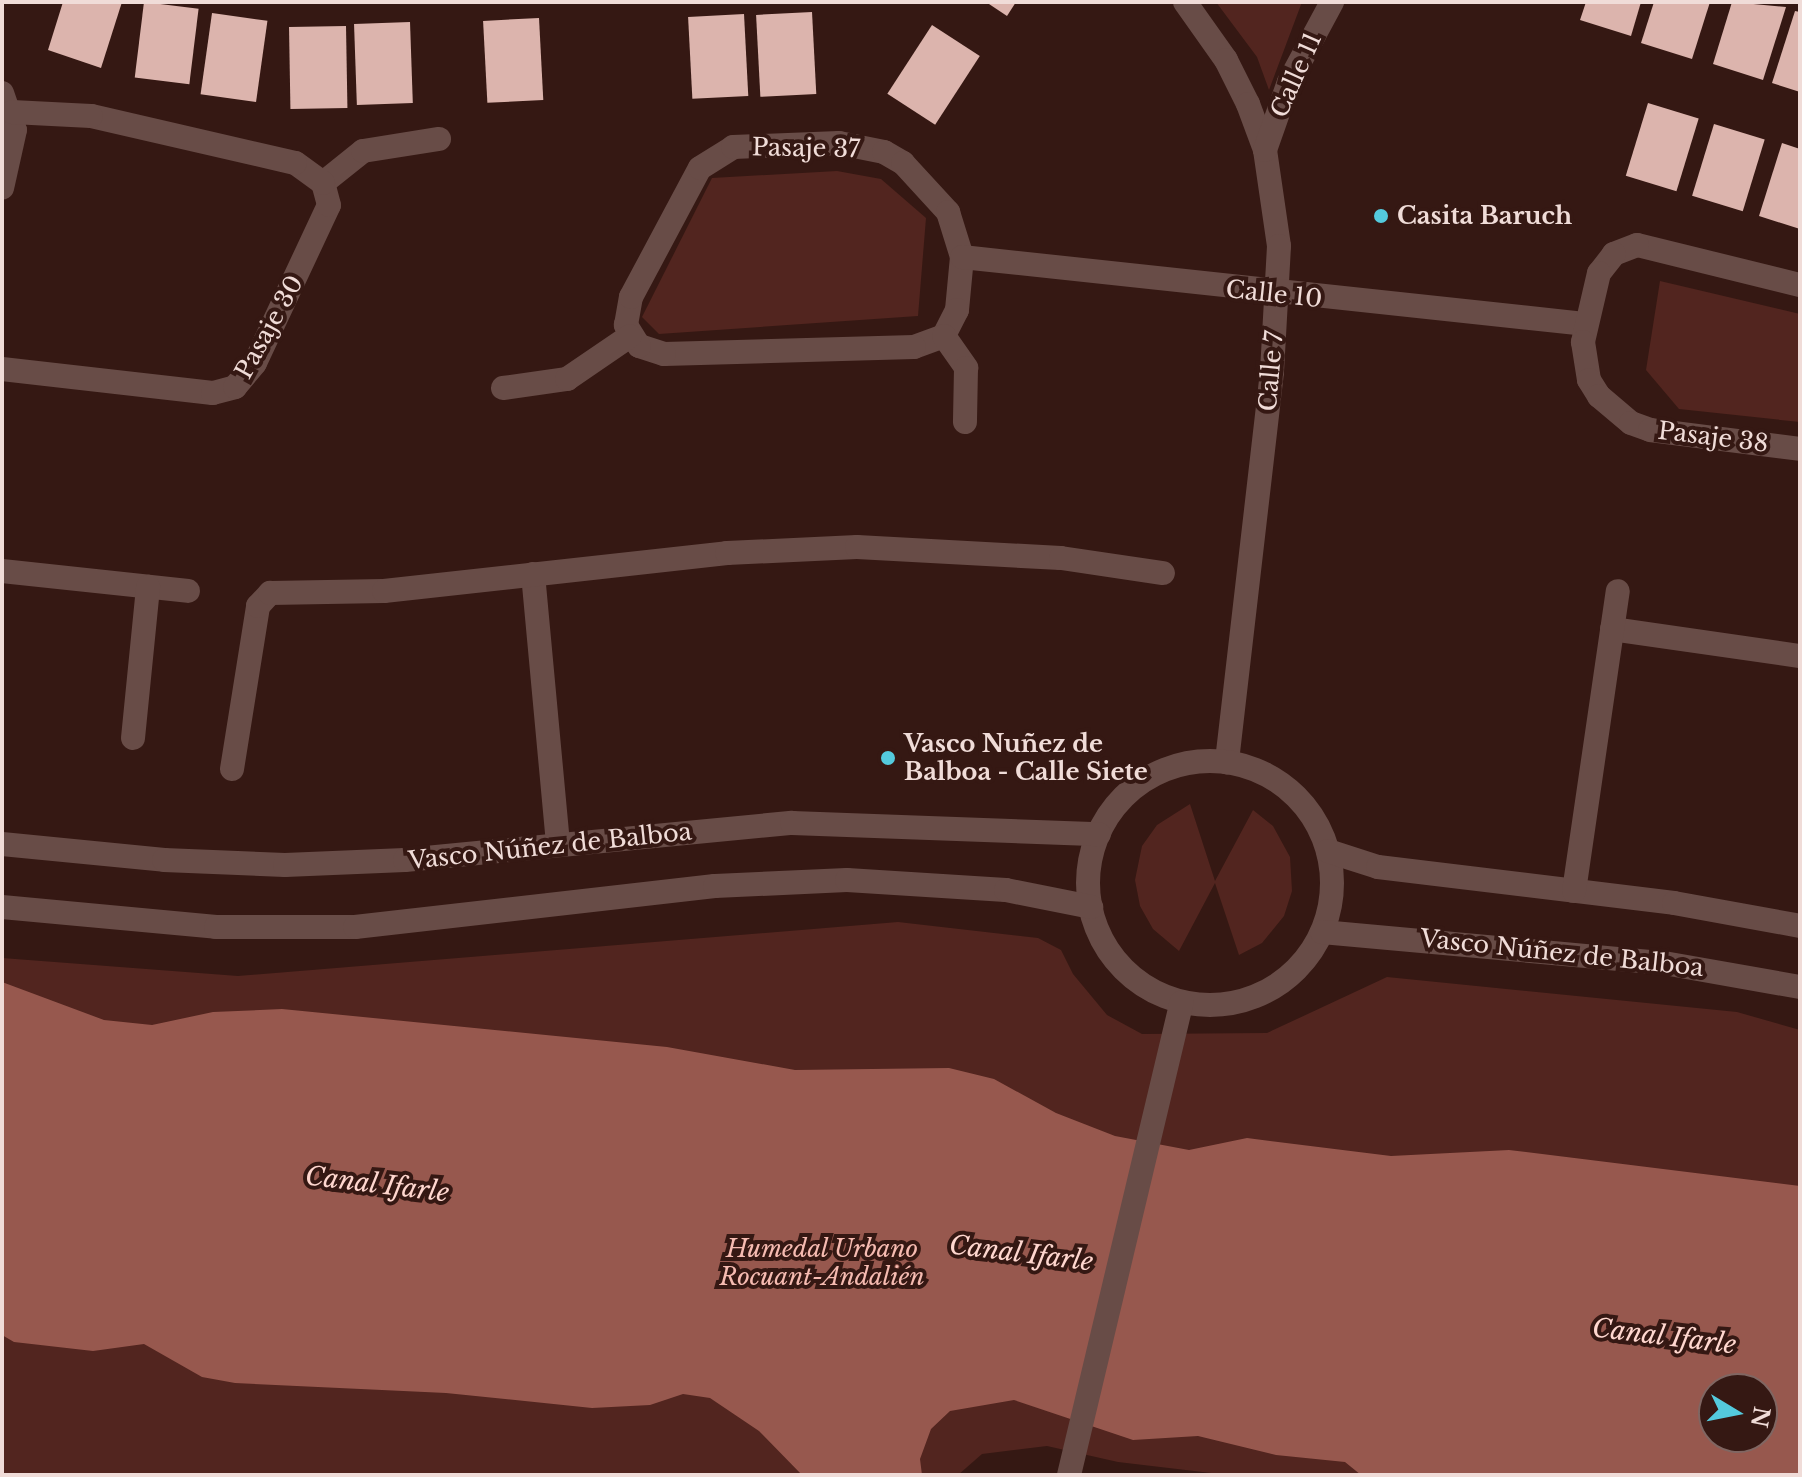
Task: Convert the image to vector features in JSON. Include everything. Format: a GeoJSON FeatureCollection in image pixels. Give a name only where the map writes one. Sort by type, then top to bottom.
{"type":"FeatureCollection","features":[{"type":"Feature","properties":{"kind":"street","name":"Calle 7"},"geometry":{"type":"LineString","coordinates":[[1185,2],[1226,60],[1265,150],[1276,209],[1277,295],[1227,762]]}},
{"type":"Feature","properties":{"kind":"street","name":"Calle 11"},"geometry":{"type":"LineString","coordinates":[[1265,150],[1296,65],[1332,2]]}},
{"type":"Feature","properties":{"kind":"street"},"geometry":{"type":"LineString","coordinates":[[2,188],[15,130],[7,102],[70,112],[295,163],[323,183],[363,151],[439,139]]}},
{"type":"Feature","properties":{"kind":"street","name":"Pasaje 37"},"geometry":{"type":"LineString","coordinates":[[630,336],[626,312],[631,297],[689,183],[708,162],[733,147],[839,143],[884,152],[936,193],[948,212],[962,257],[957,310],[944,336]]}},
{"type":"Feature","properties":{"kind":"street","name":"Pasaje 30"},"geometry":{"type":"LineString","coordinates":[[2,369],[213,393],[235,387],[255,363],[328,216],[323,183]]}},
{"type":"Feature","properties":{"kind":"street","name":"Pasaje 38"},"geometry":{"type":"LineString","coordinates":[[1800,285],[1637,245],[1614,254],[1599,273],[1583,342],[1589,380],[1612,412],[1631,423],[1650,430],[1800,449]]}},
{"type":"Feature","properties":{"kind":"street","name":"Calle 10"},"geometry":{"type":"LineString","coordinates":[[962,257],[1277,295],[1586,324]]}},
{"type":"Feature","properties":{"kind":"street"},"geometry":{"type":"LineString","coordinates":[[503,388],[567,379],[630,336],[651,353],[664,354],[925,346],[944,336],[966,368],[965,422]]}},
{"type":"Feature","properties":{"kind":"street"},"geometry":{"type":"LineString","coordinates":[[232,769],[258,606],[265,596],[384,591],[727,553],[857,547],[1061,558],[1163,573]]}},
{"type":"Feature","properties":{"kind":"street"},"geometry":{"type":"LineString","coordinates":[[2,571],[188,591]]}},
{"type":"Feature","properties":{"kind":"street"},"geometry":{"type":"LineString","coordinates":[[533,574],[558,845]]}},
{"type":"Feature","properties":{"kind":"street"},"geometry":{"type":"LineString","coordinates":[[133,738],[148,587]]}},
{"type":"Feature","properties":{"kind":"street"},"geometry":{"type":"LineString","coordinates":[[1574,891],[1618,591]]}},
{"type":"Feature","properties":{"kind":"street"},"geometry":{"type":"LineString","coordinates":[[1612,629],[1800,656]]}},
{"type":"Feature","properties":{"kind":"street"},"geometry":{"type":"LineString","coordinates":[[1227,762],[1272,777],[1291,791],[1320,828],[1328,851],[1332,892],[1322,932],[1299,967],[1265,992],[1225,1004],[1182,1002],[1146,987],[1105,944],[1091,907],[1090,870],[1099,834],[1120,801],[1151,776],[1187,763],[1227,762]]}},
{"type":"Feature","properties":{"kind":"street","name":"Vasco Núñez de Balboa"},"geometry":{"type":"LineString","coordinates":[[2,844],[164,860],[285,865],[405,860],[804,823],[1099,834]]}},
{"type":"Feature","properties":{"kind":"street"},"geometry":{"type":"LineString","coordinates":[[1328,851],[1378,867],[1574,891],[1800,926]]}},
{"type":"Feature","properties":{"kind":"street"},"geometry":{"type":"LineString","coordinates":[[2,907],[216,927],[355,927],[715,886],[847,880],[990,888],[1091,907]]}},
{"type":"Feature","properties":{"kind":"street","name":"Vasco Núñez de Balboa"},"geometry":{"type":"LineString","coordinates":[[1322,932],[1664,963],[1800,987]]}},
{"type":"Feature","properties":{"kind":"street"},"geometry":{"type":"LineString","coordinates":[[1069,1475],[1182,1002]]}},
{"type":"Feature","properties":{"kind":"green space"},"geometry":{"type":"Polygon","coordinates":[[[1216,2],[1302,2],[1269,90],[1257,57],[1216,2]]]}},
{"type":"Feature","properties":{"kind":"green space"},"geometry":{"type":"Polygon","coordinates":[[[837,171],[881,179],[926,218],[918,316],[659,334],[642,317],[712,178],[837,171]]]}},
{"type":"Feature","properties":{"kind":"green space"},"geometry":{"type":"Polygon","coordinates":[[[1660,281],[1800,314],[1800,422],[1679,409],[1646,370],[1660,281]]]}},
{"type":"Feature","properties":{"kind":"green space"},"geometry":{"type":"Polygon","coordinates":[[[1190,804],[1215,881],[1253,810],[1273,826],[1290,857],[1292,891],[1284,916],[1262,943],[1239,955],[1215,883],[1179,951],[1153,929],[1140,906],[1135,880],[1142,846],[1157,825],[1190,804]]]}},
{"type":"Feature","properties":{"kind":"green space","name":"Humedal Urbano Rocuant-Andalién"},"geometry":{"type":"Polygon","coordinates":[[[898,922],[1038,938],[1061,950],[1073,974],[1107,1015],[1142,1034],[1267,1033],[1387,977],[1737,1012],[1800,1030],[1800,1475],[1228,1475],[1118,1462],[1047,1446],[982,1454],[958,1475],[2,1475],[2,958],[238,976],[898,922]]]}},
{"type":"Feature","properties":{"kind":"water","name":"Humedal Urbano Rocuant-Andalién"},"geometry":{"type":"Polygon","coordinates":[[[2,982],[104,1020],[152,1025],[213,1012],[282,1009],[667,1047],[795,1070],[949,1068],[994,1079],[1056,1113],[1115,1136],[1189,1150],[1247,1138],[1391,1156],[1509,1150],[1800,1186],[1800,1475],[1361,1475],[1345,1462],[1276,1455],[1198,1436],[1133,1440],[1014,1400],[950,1411],[931,1429],[920,1459],[922,1475],[802,1475],[759,1431],[710,1398],[683,1394],[650,1405],[592,1408],[446,1393],[235,1383],[202,1377],[144,1344],[93,1351],[14,1342],[2,1335],[2,982]]]}},
{"type":"Feature","properties":{"kind":"building"},"geometry":{"type":"Polygon","coordinates":[[[63,2],[122,2],[101,68],[48,50],[63,2]]]}},
{"type":"Feature","properties":{"kind":"building"},"geometry":{"type":"Polygon","coordinates":[[[144,2],[199,9],[189,84],[135,77],[144,2]]]}},
{"type":"Feature","properties":{"kind":"building"},"geometry":{"type":"Polygon","coordinates":[[[986,2],[1016,2],[1007,16],[986,2]]]}},
{"type":"Feature","properties":{"kind":"building"},"geometry":{"type":"Polygon","coordinates":[[[1586,2],[1641,2],[1631,36],[1580,20],[1586,2]]]}},
{"type":"Feature","properties":{"kind":"building"},"geometry":{"type":"Polygon","coordinates":[[[1654,2],[1710,2],[1692,59],[1641,43],[1654,2]]]}},
{"type":"Feature","properties":{"kind":"building"},"geometry":{"type":"Polygon","coordinates":[[[1732,2],[1786,7],[1763,80],[1713,64],[1732,2]]]}},
{"type":"Feature","properties":{"kind":"building"},"geometry":{"type":"Polygon","coordinates":[[[1795,11],[1800,12],[1800,92],[1772,83],[1795,11]]]}},
{"type":"Feature","properties":{"kind":"building"},"geometry":{"type":"Polygon","coordinates":[[[812,12],[816,94],[760,97],[756,15],[812,12]]]}},
{"type":"Feature","properties":{"kind":"building"},"geometry":{"type":"Polygon","coordinates":[[[212,13],[267,21],[256,102],[201,94],[212,13]]]}},
{"type":"Feature","properties":{"kind":"building"},"geometry":{"type":"Polygon","coordinates":[[[744,14],[748,96],[692,99],[688,17],[744,14]]]}},
{"type":"Feature","properties":{"kind":"building"},"geometry":{"type":"Polygon","coordinates":[[[539,18],[543,100],[487,103],[483,21],[539,18]]]}},
{"type":"Feature","properties":{"kind":"building"},"geometry":{"type":"Polygon","coordinates":[[[410,22],[413,103],[357,105],[354,24],[410,22]]]}},
{"type":"Feature","properties":{"kind":"building"},"geometry":{"type":"Polygon","coordinates":[[[932,25],[980,56],[935,125],[887,94],[932,25]]]}},
{"type":"Feature","properties":{"kind":"building"},"geometry":{"type":"Polygon","coordinates":[[[346,26],[347,108],[290,109],[289,27],[346,26]]]}},
{"type":"Feature","properties":{"kind":"building"},"geometry":{"type":"Polygon","coordinates":[[[1648,103],[1699,118],[1676,191],[1626,176],[1648,103]]]}},
{"type":"Feature","properties":{"kind":"building"},"geometry":{"type":"Polygon","coordinates":[[[1714,124],[1765,139],[1743,211],[1692,196],[1714,124]]]}},
{"type":"Feature","properties":{"kind":"building"},"geometry":{"type":"Polygon","coordinates":[[[1782,143],[1800,149],[1800,229],[1759,216],[1782,143]]]}},
{"type":"Feature","properties":{"kind":"place","name":"Casita Baruch"},"geometry":{"type":"Point","coordinates":[1381,216]}},
{"type":"Feature","properties":{"kind":"place","name":"Vasco Nuñez de Balboa - Calle Siete"},"geometry":{"type":"Point","coordinates":[888,758]}},
{"type":"Feature","properties":{"kind":"water label","name":"Canal Ifarle"},"geometry":{"type":"Point","coordinates":[377,1185]}},
{"type":"Feature","properties":{"kind":"water label","name":"Canal Ifarle"},"geometry":{"type":"Point","coordinates":[1021,1254]}},
{"type":"Feature","properties":{"kind":"water label","name":"Canal Ifarle"},"geometry":{"type":"Point","coordinates":[1664,1337]}}]}
